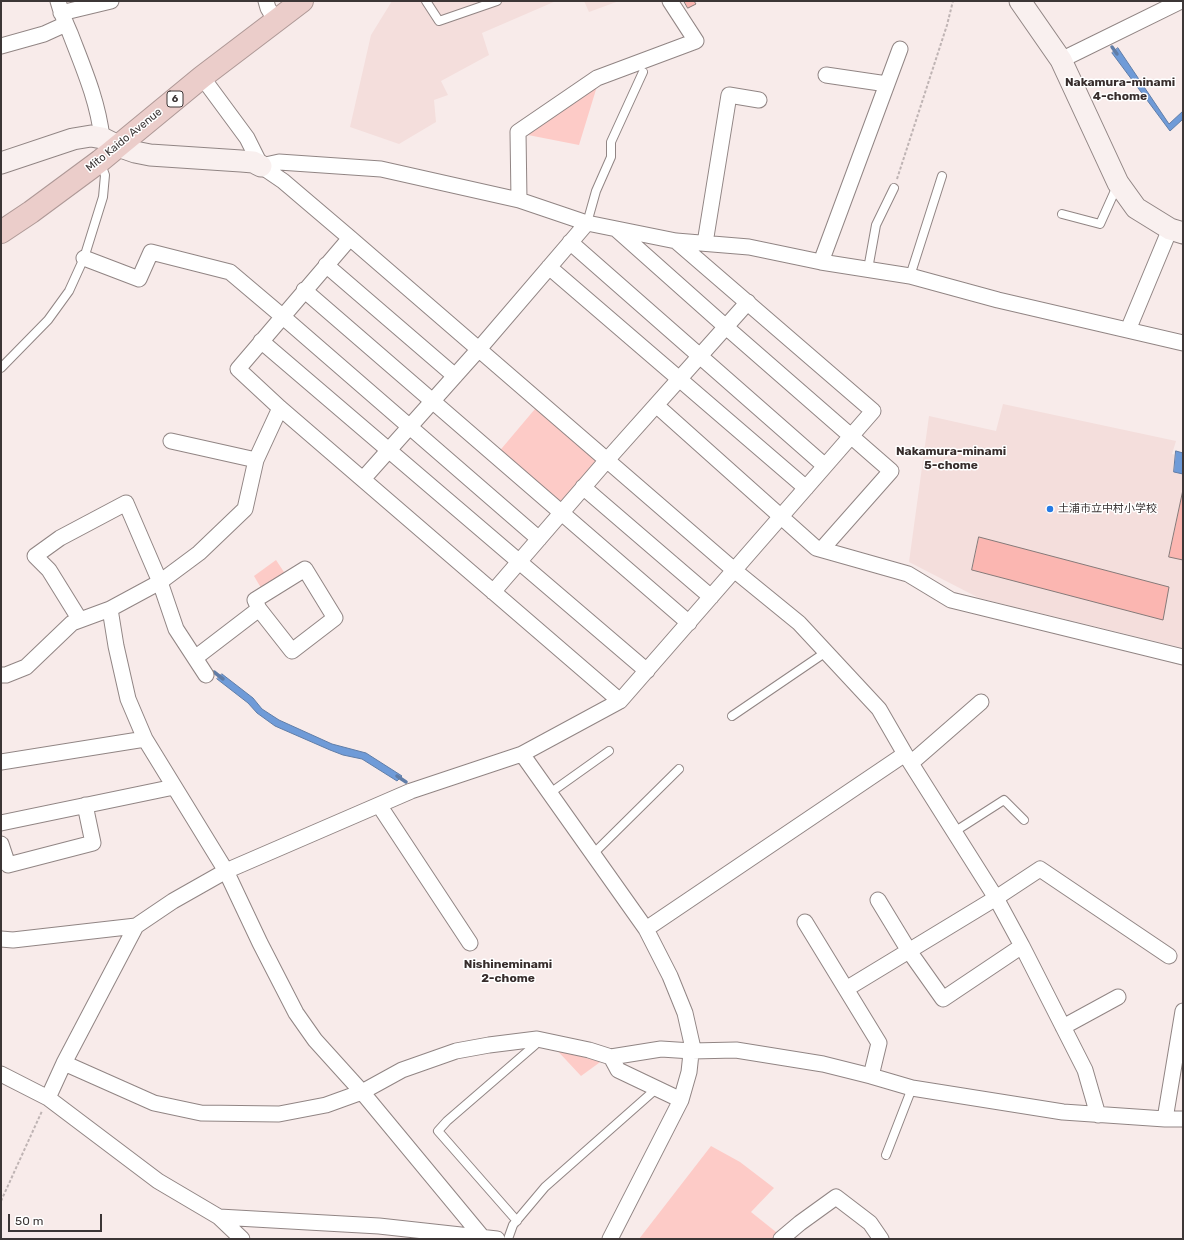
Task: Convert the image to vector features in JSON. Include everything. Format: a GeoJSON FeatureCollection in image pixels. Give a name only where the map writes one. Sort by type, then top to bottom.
{"type":"FeatureCollection","features":[{"type":"Feature","properties":{"kind":"highway","name":"Mito Kaido Avenue"},"geometry":{"type":"LineString","coordinates":[[1,232],[31,212],[100,161],[110,142],[202,77],[302,1]]}},
{"type":"Feature","properties":{"kind":"street"},"geometry":{"type":"LineString","coordinates":[[1,46],[44,34],[62,13],[111,1]]}},
{"type":"Feature","properties":{"kind":"street"},"geometry":{"type":"LineString","coordinates":[[266,1],[268,8],[276,21]]}},
{"type":"Feature","properties":{"kind":"street"},"geometry":{"type":"LineString","coordinates":[[519,200],[518,132],[598,78],[696,41],[670,1]]}},
{"type":"Feature","properties":{"kind":"street"},"geometry":{"type":"LineString","coordinates":[[1020,1],[1060,60],[1118,183],[1136,208],[1177,231],[1128,330]]}},
{"type":"Feature","properties":{"kind":"street"},"geometry":{"type":"LineString","coordinates":[[1060,60],[1181,1]]}},
{"type":"Feature","properties":{"kind":"street"},"geometry":{"type":"LineString","coordinates":[[62,13],[110,142]]}},
{"type":"Feature","properties":{"kind":"street"},"geometry":{"type":"LineString","coordinates":[[821,262],[900,49]]}},
{"type":"Feature","properties":{"kind":"street"},"geometry":{"type":"LineString","coordinates":[[826,75],[887,84]]}},
{"type":"Feature","properties":{"kind":"street"},"geometry":{"type":"LineString","coordinates":[[202,77],[247,138],[261,166]]}},
{"type":"Feature","properties":{"kind":"street"},"geometry":{"type":"LineString","coordinates":[[705,243],[729,95],[759,100]]}},
{"type":"Feature","properties":{"kind":"street"},"geometry":{"type":"LineString","coordinates":[[1,163],[73,139],[91,136],[135,152],[150,155],[253,162],[261,166],[283,181],[734,570],[799,623],[879,709],[996,898],[1085,1070],[1098,1115]]}},
{"type":"Feature","properties":{"kind":"street"},"geometry":{"type":"LineString","coordinates":[[261,166],[279,162],[381,169],[519,200],[587,223],[676,241],[749,248],[821,262],[910,276],[998,300],[1183,342]]}},
{"type":"Feature","properties":{"kind":"street"},"geometry":{"type":"LineString","coordinates":[[363,479],[479,349],[587,223]]}},
{"type":"Feature","properties":{"kind":"street"},"geometry":{"type":"LineString","coordinates":[[616,229],[891,471],[822,549]]}},
{"type":"Feature","properties":{"kind":"street"},"geometry":{"type":"LineString","coordinates":[[350,238],[238,368],[280,408],[620,701]]}},
{"type":"Feature","properties":{"kind":"street"},"geometry":{"type":"LineString","coordinates":[[1,939],[12,940],[136,926],[173,901],[226,871],[411,791],[522,754],[620,701],[873,411],[676,241]]}},
{"type":"Feature","properties":{"kind":"street"},"geometry":{"type":"LineString","coordinates":[[570,242],[825,466]]}},
{"type":"Feature","properties":{"kind":"street"},"geometry":{"type":"LineString","coordinates":[[84,258],[139,279],[150,252],[230,272],[539,539]]}},
{"type":"Feature","properties":{"kind":"street"},"geometry":{"type":"LineString","coordinates":[[326,265],[455,376]]}},
{"type":"Feature","properties":{"kind":"street"},"geometry":{"type":"LineString","coordinates":[[549,267],[806,488]]}},
{"type":"Feature","properties":{"kind":"street"},"geometry":{"type":"LineString","coordinates":[[304,290],[688,622]]}},
{"type":"Feature","properties":{"kind":"street"},"geometry":{"type":"LineString","coordinates":[[493,592],[607,460],[748,302]]}},
{"type":"Feature","properties":{"kind":"street"},"geometry":{"type":"LineString","coordinates":[[261,341],[647,671]]}},
{"type":"Feature","properties":{"kind":"street"},"geometry":{"type":"LineString","coordinates":[[656,405],[782,516],[816,548],[908,574],[951,600],[1183,657]]}},
{"type":"Feature","properties":{"kind":"street"},"geometry":{"type":"LineString","coordinates":[[1,674],[6,675],[26,667],[72,623],[110,609],[160,582],[199,552],[245,508],[256,460],[280,408]]}},
{"type":"Feature","properties":{"kind":"street"},"geometry":{"type":"LineString","coordinates":[[171,441],[256,460]]}},
{"type":"Feature","properties":{"kind":"street"},"geometry":{"type":"LineString","coordinates":[[584,487],[711,597]]}},
{"type":"Feature","properties":{"kind":"street"},"geometry":{"type":"LineString","coordinates":[[80,620],[48,570],[35,556],[60,538],[126,503],[160,582],[176,630],[206,675]]}},
{"type":"Feature","properties":{"kind":"street"},"geometry":{"type":"LineString","coordinates":[[305,569],[334,618],[292,651],[259,610],[255,600],[305,569]]}},
{"type":"Feature","properties":{"kind":"street"},"geometry":{"type":"LineString","coordinates":[[110,609],[116,646],[128,699],[145,739],[226,871],[260,943],[296,1013],[315,1040],[490,1238]]}},
{"type":"Feature","properties":{"kind":"street"},"geometry":{"type":"LineString","coordinates":[[195,658],[259,610]]}},
{"type":"Feature","properties":{"kind":"street"},"geometry":{"type":"LineString","coordinates":[[646,929],[908,758],[981,702]]}},
{"type":"Feature","properties":{"kind":"street"},"geometry":{"type":"LineString","coordinates":[[1,762],[145,739]]}},
{"type":"Feature","properties":{"kind":"street"},"geometry":{"type":"LineString","coordinates":[[522,754],[646,929],[670,976],[685,1013],[692,1044],[689,1072],[681,1100],[610,1239]]}},
{"type":"Feature","properties":{"kind":"street"},"geometry":{"type":"LineString","coordinates":[[1,823],[174,786]]}},
{"type":"Feature","properties":{"kind":"street"},"geometry":{"type":"LineString","coordinates":[[1,844],[8,864],[93,843],[85,805]]}},
{"type":"Feature","properties":{"kind":"street"},"geometry":{"type":"LineString","coordinates":[[379,805],[470,943]]}},
{"type":"Feature","properties":{"kind":"street"},"geometry":{"type":"LineString","coordinates":[[846,989],[996,898],[1040,869],[1168,956]]}},
{"type":"Feature","properties":{"kind":"street"},"geometry":{"type":"LineString","coordinates":[[878,900],[909,951],[944,999],[1022,946]]}},
{"type":"Feature","properties":{"kind":"street"},"geometry":{"type":"LineString","coordinates":[[805,922],[878,1043],[871,1076]]}},
{"type":"Feature","properties":{"kind":"street"},"geometry":{"type":"LineString","coordinates":[[48,1098],[64,1063],[136,926]]}},
{"type":"Feature","properties":{"kind":"street"},"geometry":{"type":"LineString","coordinates":[[1063,1027],[1118,997]]}},
{"type":"Feature","properties":{"kind":"street"},"geometry":{"type":"LineString","coordinates":[[1165,1119],[1183,1011]]}},
{"type":"Feature","properties":{"kind":"street"},"geometry":{"type":"LineString","coordinates":[[64,1063],[154,1103],[201,1113],[279,1114],[326,1105],[362,1092],[402,1070],[456,1051],[537,1039],[589,1050],[611,1057],[661,1049],[692,1051],[736,1050],[823,1064],[912,1088],[1063,1112],[1183,1119]]}},
{"type":"Feature","properties":{"kind":"street"},"geometry":{"type":"LineString","coordinates":[[611,1057],[618,1070],[681,1100]]}},
{"type":"Feature","properties":{"kind":"street"},"geometry":{"type":"LineString","coordinates":[[1,1074],[48,1098],[158,1181],[219,1217],[242,1239]]}},
{"type":"Feature","properties":{"kind":"street"},"geometry":{"type":"LineString","coordinates":[[781,1239],[836,1197],[870,1223],[881,1239]]}},
{"type":"Feature","properties":{"kind":"street"},"geometry":{"type":"LineString","coordinates":[[219,1217],[379,1226],[490,1238]]}},
{"type":"Feature","properties":{"kind":"lane"},"geometry":{"type":"LineString","coordinates":[[426,1],[439,21],[498,1]]}},
{"type":"Feature","properties":{"kind":"lane"},"geometry":{"type":"LineString","coordinates":[[587,223],[596,191],[611,157],[611,142],[643,72]]}},
{"type":"Feature","properties":{"kind":"lane"},"geometry":{"type":"LineString","coordinates":[[1,368],[48,320],[69,291],[84,258],[103,197],[105,175],[100,161]]}},
{"type":"Feature","properties":{"kind":"lane"},"geometry":{"type":"LineString","coordinates":[[910,276],[942,176]]}},
{"type":"Feature","properties":{"kind":"lane"},"geometry":{"type":"LineString","coordinates":[[1062,214],[1100,224],[1118,183]]}},
{"type":"Feature","properties":{"kind":"lane"},"geometry":{"type":"LineString","coordinates":[[868,269],[876,225],[894,188]]}},
{"type":"Feature","properties":{"kind":"lane"},"geometry":{"type":"LineString","coordinates":[[732,716],[826,652]]}},
{"type":"Feature","properties":{"kind":"lane"},"geometry":{"type":"LineString","coordinates":[[550,792],[609,751]]}},
{"type":"Feature","properties":{"kind":"lane"},"geometry":{"type":"LineString","coordinates":[[593,854],[679,769]]}},
{"type":"Feature","properties":{"kind":"lane"},"geometry":{"type":"LineString","coordinates":[[954,832],[1004,800],[1024,820]]}},
{"type":"Feature","properties":{"kind":"lane"},"geometry":{"type":"LineString","coordinates":[[517,1221],[438,1131],[447,1121],[535,1045],[537,1039]]}},
{"type":"Feature","properties":{"kind":"lane"},"geometry":{"type":"LineString","coordinates":[[886,1155],[912,1088]]}},
{"type":"Feature","properties":{"kind":"lane"},"geometry":{"type":"LineString","coordinates":[[508,1239],[513,1225],[545,1187],[656,1089]]}},
{"type":"Feature","properties":{"kind":"path"},"geometry":{"type":"LineString","coordinates":[[894,188],[947,25],[953,1]]}},
{"type":"Feature","properties":{"kind":"path"},"geometry":{"type":"LineString","coordinates":[[1,1201],[48,1098]]}},
{"type":"Feature","properties":{"kind":"shaded area"},"geometry":{"type":"Polygon","coordinates":[[[392,1],[556,1],[482,33],[489,55],[441,81],[448,95],[434,100],[436,122],[399,144],[350,127],[371,35],[392,1]]]}},
{"type":"Feature","properties":{"kind":"shaded area"},"geometry":{"type":"Polygon","coordinates":[[[584,1],[619,1],[589,12],[584,1]]]}},
{"type":"Feature","properties":{"kind":"shaded area"},"geometry":{"type":"Polygon","coordinates":[[[598,83],[579,145],[523,134],[598,83]]]}},
{"type":"Feature","properties":{"kind":"shaded area"},"geometry":{"type":"Polygon","coordinates":[[[540,403],[604,458],[561,508],[497,454],[540,403]]]}},
{"type":"Feature","properties":{"kind":"shaded area","name":"土浦市立中村小学校"},"geometry":{"type":"Polygon","coordinates":[[[1003,404],[1176,441],[1172,454],[1183,456],[1183,648],[979,598],[909,562],[929,416],[996,431],[1003,404]]]}},
{"type":"Feature","properties":{"kind":"shaded area"},"geometry":{"type":"Polygon","coordinates":[[[276,560],[288,578],[264,593],[254,576],[276,560]]]}},
{"type":"Feature","properties":{"kind":"shaded area"},"geometry":{"type":"Polygon","coordinates":[[[553,1046],[586,1058],[603,1060],[581,1076],[553,1046]]]}},
{"type":"Feature","properties":{"kind":"shaded area"},"geometry":{"type":"Polygon","coordinates":[[[711,1146],[740,1162],[774,1188],[751,1212],[781,1236],[778,1239],[639,1239],[711,1146]]]}},
{"type":"Feature","properties":{"kind":"water"},"geometry":{"type":"Polygon","coordinates":[[[1118,48],[1169,124],[1183,111],[1183,119],[1170,131],[1112,53],[1118,48]]]}},
{"type":"Feature","properties":{"kind":"water"},"geometry":{"type":"Polygon","coordinates":[[[1176,451],[1183,453],[1183,474],[1174,472],[1176,451]]]}},
{"type":"Feature","properties":{"kind":"water"},"geometry":{"type":"Polygon","coordinates":[[[222,674],[253,698],[262,709],[279,720],[332,744],[366,753],[402,776],[397,781],[362,759],[343,755],[275,726],[257,713],[248,703],[217,679],[222,674]]]}},
{"type":"Feature","properties":{"kind":"building"},"geometry":{"type":"Polygon","coordinates":[[[684,1],[694,1],[696,4],[688,8],[684,1]]]}},
{"type":"Feature","properties":{"kind":"building"},"geometry":{"type":"Polygon","coordinates":[[[1183,490],[1183,560],[1169,557],[1183,490]]]}},
{"type":"Feature","properties":{"kind":"building"},"geometry":{"type":"Polygon","coordinates":[[[979,537],[1169,587],[1163,620],[972,570],[979,537]]]}},
{"type":"Feature","properties":{"kind":"waterway"},"geometry":{"type":"LineString","coordinates":[[1112,47],[1117,54]]}},
{"type":"Feature","properties":{"kind":"waterway"},"geometry":{"type":"LineString","coordinates":[[214,672],[223,679]]}},
{"type":"Feature","properties":{"kind":"waterway"},"geometry":{"type":"LineString","coordinates":[[397,776],[406,782]]}},
{"type":"Feature","properties":{"kind":"place","name":"土浦市立中村小学校"},"geometry":{"type":"Point","coordinates":[1050,509]}},
{"type":"Feature","properties":{"kind":"district","name":"Nakamura-minami 4-chome"},"geometry":{"type":"Point","coordinates":[1120,90]}},
{"type":"Feature","properties":{"kind":"district","name":"Nakamura-minami 5-chome"},"geometry":{"type":"Point","coordinates":[951,459]}},
{"type":"Feature","properties":{"kind":"district","name":"Nishineminami 2-chome"},"geometry":{"type":"Point","coordinates":[508,972]}}]}
